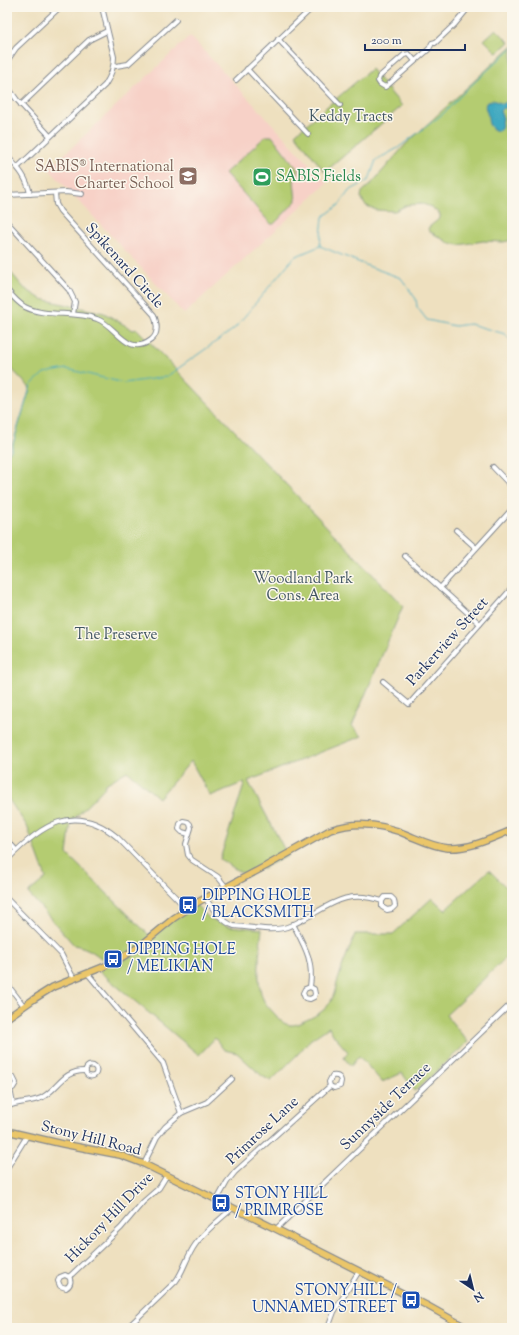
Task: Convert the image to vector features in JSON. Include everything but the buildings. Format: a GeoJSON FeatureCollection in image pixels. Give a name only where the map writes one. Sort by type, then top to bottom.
{"type":"FeatureCollection","features":[{"type":"Feature","properties":{"kind":"main road"},"geometry":{"type":"LineString","coordinates":[[7,1018],[53,987],[88,974],[131,952],[187,909],[330,830],[341,826],[367,823],[375,824],[398,830],[437,846],[446,848],[463,847],[476,844],[512,830]]}},
{"type":"Feature","properties":{"kind":"main road","name":"Stony Hill Road"},"geometry":{"type":"LineString","coordinates":[[7,1131],[111,1153],[144,1164],[426,1305],[467,1328]]}},
{"type":"Feature","properties":{"kind":"street"},"geometry":{"type":"LineString","coordinates":[[7,61],[16,48],[60,7]]}},
{"type":"Feature","properties":{"kind":"street"},"geometry":{"type":"LineString","coordinates":[[18,166],[110,78],[114,65],[114,58],[102,7]]}},
{"type":"Feature","properties":{"kind":"street"},"geometry":{"type":"LineString","coordinates":[[236,80],[313,7]]}},
{"type":"Feature","properties":{"kind":"street"},"geometry":{"type":"LineString","coordinates":[[415,61],[409,54],[403,56],[380,77],[378,81],[383,86],[388,85],[415,61],[428,49],[430,45],[436,42],[455,24],[469,7]]}},
{"type":"Feature","properties":{"kind":"street"},"geometry":{"type":"LineString","coordinates":[[114,65],[128,64],[176,20]]}},
{"type":"Feature","properties":{"kind":"street"},"geometry":{"type":"LineString","coordinates":[[21,105],[90,40],[107,31]]}},
{"type":"Feature","properties":{"kind":"street"},"geometry":{"type":"LineString","coordinates":[[278,39],[340,105]]}},
{"type":"Feature","properties":{"kind":"street"},"geometry":{"type":"LineString","coordinates":[[247,69],[308,134]]}},
{"type":"Feature","properties":{"kind":"street"},"geometry":{"type":"LineString","coordinates":[[7,86],[21,105],[50,136]]}},
{"type":"Feature","properties":{"kind":"street"},"geometry":{"type":"LineString","coordinates":[[7,156],[18,166],[27,180],[30,194]]}},
{"type":"Feature","properties":{"kind":"street"},"geometry":{"type":"LineString","coordinates":[[7,195],[66,192],[82,194]]}},
{"type":"Feature","properties":{"kind":"street","name":"Spikenard Circle"},"geometry":{"type":"LineString","coordinates":[[7,290],[18,302],[26,307],[52,313],[73,314],[98,319],[106,323],[128,344],[134,346],[147,343],[153,338],[156,332],[157,324],[154,315],[60,211],[56,204],[54,193]]}},
{"type":"Feature","properties":{"kind":"street"},"geometry":{"type":"LineString","coordinates":[[7,222],[69,290],[75,302],[73,314]]}},
{"type":"Feature","properties":{"kind":"street"},"geometry":{"type":"LineString","coordinates":[[493,467],[512,487]]}},
{"type":"Feature","properties":{"kind":"street"},"geometry":{"type":"LineString","coordinates":[[440,588],[512,508]]}},
{"type":"Feature","properties":{"kind":"street"},"geometry":{"type":"LineString","coordinates":[[456,530],[476,548]]}},
{"type":"Feature","properties":{"kind":"street"},"geometry":{"type":"LineString","coordinates":[[405,556],[480,624]]}},
{"type":"Feature","properties":{"kind":"street","name":"Parkerview Street"},"geometry":{"type":"LineString","coordinates":[[383,682],[409,704],[512,588]]}},
{"type":"Feature","properties":{"kind":"street"},"geometry":{"type":"LineString","coordinates":[[7,860],[31,836],[54,823],[74,820],[92,822],[109,830],[117,837],[187,909]]}},
{"type":"Feature","properties":{"kind":"street"},"geometry":{"type":"LineString","coordinates":[[189,834],[186,849],[190,858],[218,877],[226,887]]}},
{"type":"Feature","properties":{"kind":"street"},"geometry":{"type":"LineString","coordinates":[[7,840],[16,850]]}},
{"type":"Feature","properties":{"kind":"street"},"geometry":{"type":"LineString","coordinates":[[205,898],[223,920],[234,926],[275,929],[286,928],[346,898],[363,897],[382,901]]}},
{"type":"Feature","properties":{"kind":"street"},"geometry":{"type":"LineString","coordinates":[[7,899],[61,954],[74,979]]}},
{"type":"Feature","properties":{"kind":"street"},"geometry":{"type":"LineString","coordinates":[[293,924],[308,956],[311,974],[310,987]]}},
{"type":"Feature","properties":{"kind":"street"},"geometry":{"type":"LineString","coordinates":[[88,974],[163,1063],[181,1113]]}},
{"type":"Feature","properties":{"kind":"street"},"geometry":{"type":"LineString","coordinates":[[7,984],[24,1006]]}},
{"type":"Feature","properties":{"kind":"street","name":"Sunnyside Terrace"},"geometry":{"type":"LineString","coordinates":[[276,1229],[512,1003]]}},
{"type":"Feature","properties":{"kind":"street"},"geometry":{"type":"LineString","coordinates":[[7,1107],[13,1104],[42,1098],[67,1075],[76,1071],[86,1071]]}},
{"type":"Feature","properties":{"kind":"street"},"geometry":{"type":"LineString","coordinates":[[7,1078],[12,1077],[16,1081],[15,1086],[9,1088],[13,1104]]}},
{"type":"Feature","properties":{"kind":"street"},"geometry":{"type":"LineString","coordinates":[[144,1164],[160,1132],[181,1113],[206,1102],[232,1079]]}},
{"type":"Feature","properties":{"kind":"street","name":"Primrose Lane"},"geometry":{"type":"LineString","coordinates":[[217,1200],[227,1182],[235,1172],[330,1086]]}},
{"type":"Feature","properties":{"kind":"street"},"geometry":{"type":"LineString","coordinates":[[7,1168],[27,1136]]}},
{"type":"Feature","properties":{"kind":"street","name":"Hickory Hill Drive"},"geometry":{"type":"LineString","coordinates":[[69,1277],[121,1228],[143,1202],[159,1188],[167,1175]]}},
{"type":"Feature","properties":{"kind":"street"},"geometry":{"type":"LineString","coordinates":[[127,1328],[176,1281],[194,1246],[233,1208]]}},
{"type":"Feature","properties":{"kind":"street"},"geometry":{"type":"LineString","coordinates":[[328,1328],[334,1312],[359,1271]]}},
{"type":"Feature","properties":{"kind":"shaded area","name":"SABIS® International Charter School"},"geometry":{"type":"Polygon","coordinates":[[[190,36],[327,183],[184,314],[49,169],[190,36]]]}},
{"type":"Feature","properties":{"kind":"green space"},"geometry":{"type":"Polygon","coordinates":[[[496,29],[509,42],[497,53],[484,40],[496,29]]]}},
{"type":"Feature","properties":{"kind":"green space"},"geometry":{"type":"Polygon","coordinates":[[[512,46],[512,240],[503,242],[483,241],[459,245],[449,243],[429,231],[428,228],[440,218],[440,214],[431,207],[423,204],[407,205],[395,211],[376,210],[365,205],[361,197],[362,192],[372,183],[406,144],[512,46]]]}},
{"type":"Feature","properties":{"kind":"green space","name":"Keddy Tracts"},"geometry":{"type":"Polygon","coordinates":[[[371,69],[402,106],[325,172],[295,134],[371,69]]]}},
{"type":"Feature","properties":{"kind":"green space","name":"SABIS Fields"},"geometry":{"type":"Polygon","coordinates":[[[266,136],[272,136],[298,170],[294,181],[296,201],[274,224],[271,224],[225,173],[266,136]]]}},
{"type":"Feature","properties":{"kind":"green space"},"geometry":{"type":"Polygon","coordinates":[[[7,268],[24,288],[41,299],[104,313],[133,330],[137,329],[403,606],[352,726],[362,736],[248,781],[288,856],[246,876],[220,859],[245,782],[210,796],[191,761],[159,798],[127,771],[104,785],[105,787],[71,822],[67,854],[149,935],[168,920],[195,904],[209,918],[228,926],[262,929],[259,966],[261,994],[264,1001],[278,1018],[283,1023],[289,1025],[299,1024],[314,1016],[322,1011],[331,1001],[342,966],[355,934],[393,934],[432,898],[445,910],[489,870],[512,893],[512,952],[446,1015],[468,1042],[415,1091],[402,1073],[382,1082],[359,1056],[351,1066],[344,1058],[348,1052],[334,1036],[329,1027],[310,1040],[271,1081],[262,1076],[237,1053],[224,1050],[215,1038],[199,1055],[99,971],[108,964],[89,950],[74,945],[28,893],[46,878],[27,826],[7,797],[7,456],[11,450],[30,388],[7,364],[7,268]]]}},
{"type":"Feature","properties":{"kind":"water"},"geometry":{"type":"Polygon","coordinates":[[[512,99],[512,112],[506,108],[503,108],[500,111],[503,118],[501,129],[498,131],[493,129],[489,123],[485,108],[486,103],[493,100],[503,104],[512,99]]]}},
{"type":"Feature","properties":{"kind":"waterway"},"geometry":{"type":"LineString","coordinates":[[320,245],[323,217],[339,205],[349,191],[369,180],[376,160],[398,148],[444,113],[465,91],[512,48]]}},
{"type":"Feature","properties":{"kind":"waterway"},"geometry":{"type":"LineString","coordinates":[[7,456],[11,450],[31,385],[44,373],[67,369],[124,383],[166,377],[234,329],[294,257],[320,246],[401,278],[416,299],[417,307],[427,320],[455,326],[470,324],[505,334],[512,342]]}},
{"type":"Feature","properties":{"kind":"waterway"},"geometry":{"type":"LineString","coordinates":[[509,1328],[512,1317]]}},
{"type":"Feature","properties":{"kind":"place","name":"SABIS® International Charter School"},"geometry":{"type":"Point","coordinates":[188,176]}},
{"type":"Feature","properties":{"kind":"place","name":"SABIS Fields"},"geometry":{"type":"Point","coordinates":[262,177]}},
{"type":"Feature","properties":{"kind":"place","name":"DIPPING HOLE / BLACKSMITH"},"geometry":{"type":"Point","coordinates":[188,905]}},
{"type":"Feature","properties":{"kind":"place","name":"DIPPING HOLE / MELIKIAN"},"geometry":{"type":"Point","coordinates":[113,959]}},
{"type":"Feature","properties":{"kind":"place","name":"STONY HILL / PRIMROSE"},"geometry":{"type":"Point","coordinates":[221,1203]}},
{"type":"Feature","properties":{"kind":"place","name":"STONY HILL / UNNAMED STREET"},"geometry":{"type":"Point","coordinates":[411,1300]}},
{"type":"Feature","properties":{"kind":"park label","name":"Woodland Park Cons. Area"},"geometry":{"type":"Point","coordinates":[303,588]}},
{"type":"Feature","properties":{"kind":"park label","name":"The Preserve"},"geometry":{"type":"Point","coordinates":[116,635]}}]}
